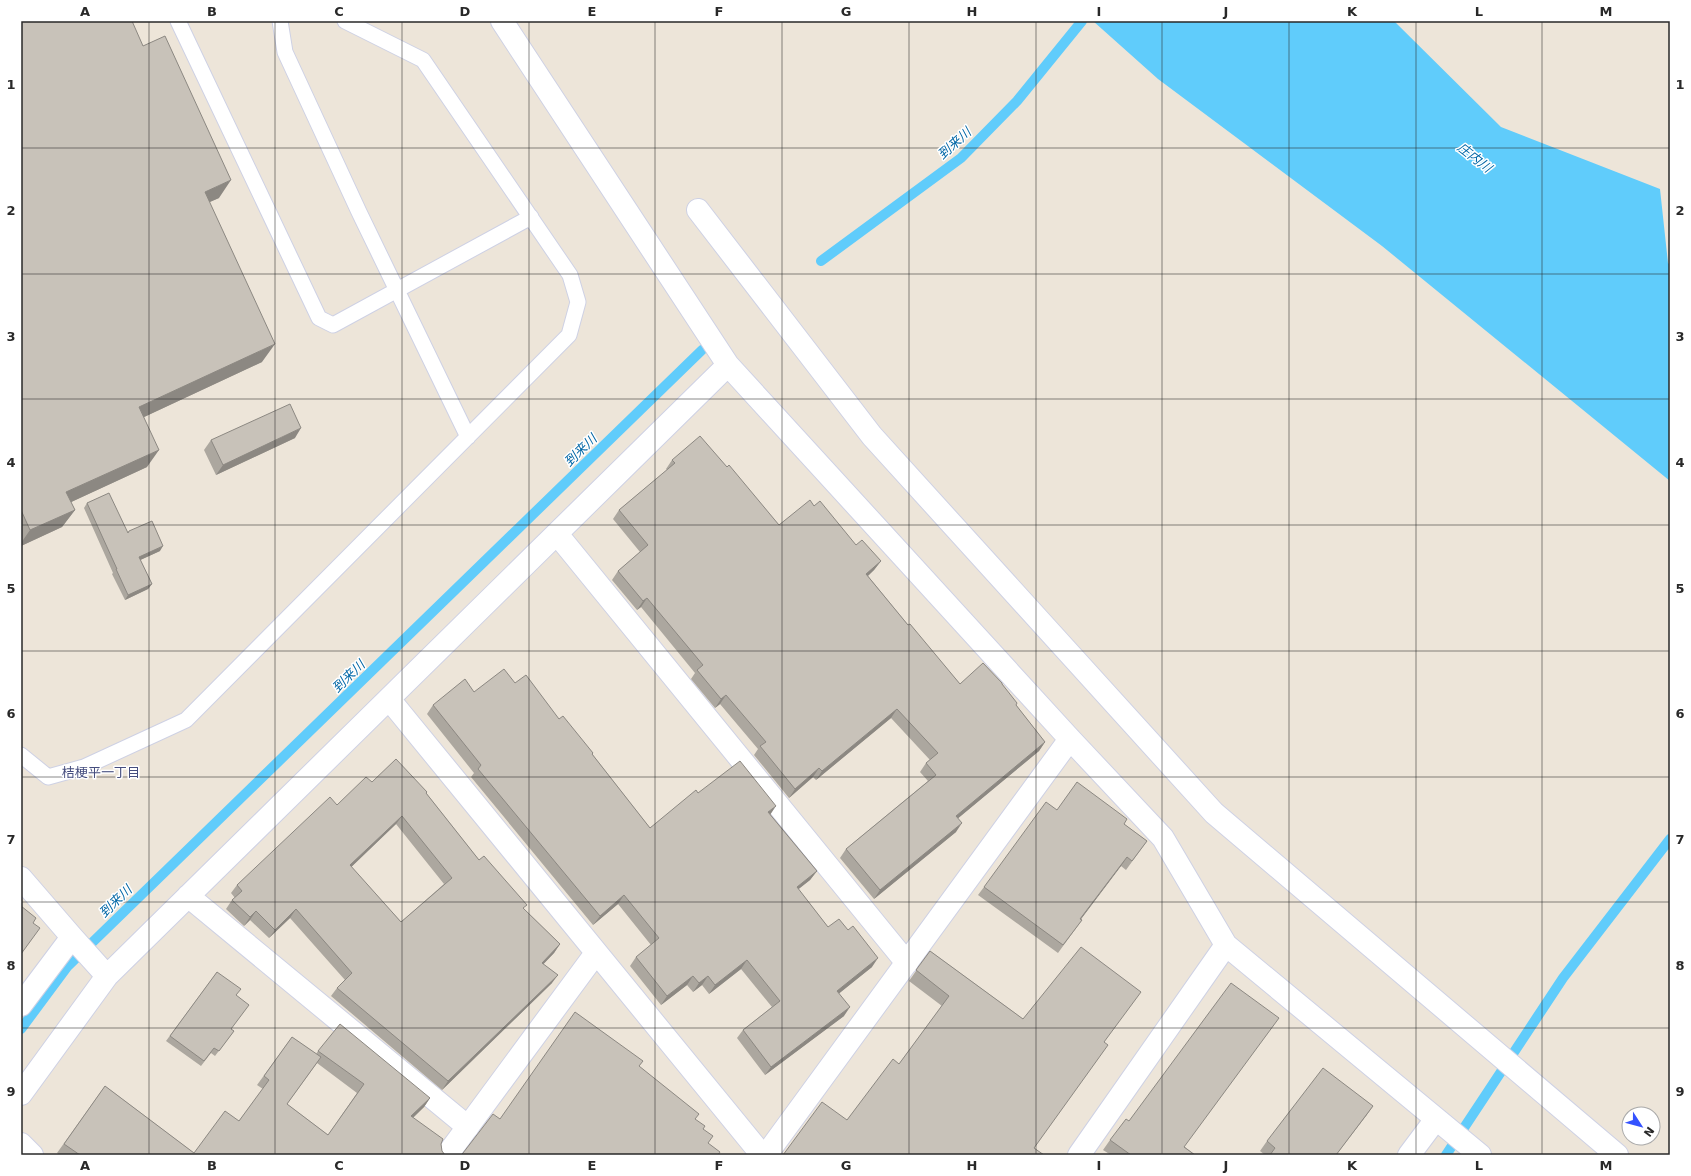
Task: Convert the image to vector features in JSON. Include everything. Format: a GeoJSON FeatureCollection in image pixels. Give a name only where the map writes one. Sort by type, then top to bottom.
{"type":"FeatureCollection","features":[{"type":"Feature","properties":{"kind":"street"},"geometry":{"type":"LineString","coordinates":[[502,21],[728,365],[1070,739],[1163,838],[1226,946],[1478,1153]]}},
{"type":"Feature","properties":{"kind":"street"},"geometry":{"type":"LineString","coordinates":[[698,210],[872,436],[1214,813],[1617,1155]]}},
{"type":"Feature","properties":{"kind":"street"},"geometry":{"type":"LineString","coordinates":[[21,1094],[100,968],[188,896],[728,365]]}},
{"type":"Feature","properties":{"kind":"street"},"geometry":{"type":"LineString","coordinates":[[556,534],[907,962]]}},
{"type":"Feature","properties":{"kind":"street"},"geometry":{"type":"LineString","coordinates":[[389,699],[762,1155]]}},
{"type":"Feature","properties":{"kind":"street"},"geometry":{"type":"LineString","coordinates":[[766,1155],[1070,739]]}},
{"type":"Feature","properties":{"kind":"street"},"geometry":{"type":"LineString","coordinates":[[21,878],[100,968]]}},
{"type":"Feature","properties":{"kind":"street"},"geometry":{"type":"LineString","coordinates":[[188,896],[468,1127]]}},
{"type":"Feature","properties":{"kind":"street"},"geometry":{"type":"LineString","coordinates":[[21,1005],[73,938]]}},
{"type":"Feature","properties":{"kind":"street"},"geometry":{"type":"LineString","coordinates":[[1079,1155],[1226,946]]}},
{"type":"Feature","properties":{"kind":"street"},"geometry":{"type":"LineString","coordinates":[[447,1155],[596,953]]}},
{"type":"Feature","properties":{"kind":"street"},"geometry":{"type":"LineString","coordinates":[[1410,1155],[1438,1121]]}},
{"type":"Feature","properties":{"kind":"street"},"geometry":{"type":"LineString","coordinates":[[21,1144],[32,1155]]}},
{"type":"Feature","properties":{"kind":"lane"},"geometry":{"type":"LineString","coordinates":[[178,21],[319,318],[333,325],[531,217]]}},
{"type":"Feature","properties":{"kind":"lane"},"geometry":{"type":"LineString","coordinates":[[280,21],[285,52],[468,437]]}},
{"type":"Feature","properties":{"kind":"lane"},"geometry":{"type":"LineString","coordinates":[[21,755],[48,777],[84,767],[186,720],[569,335],[578,302],[570,275],[423,60],[345,21]]}},
{"type":"Feature","properties":{"kind":"water","name":"庄内川"},"geometry":{"type":"Polygon","coordinates":[[[1093,21],[1394,21],[1501,127],[1660,189],[1668,263],[1670,265],[1670,481],[1382,246],[1158,79],[1093,21]]]}},
{"type":"Feature","properties":{"kind":"building"},"geometry":{"type":"Polygon","coordinates":[[[21,21],[132,21],[143,46],[165,36],[231,180],[205,192],[275,344],[139,407],[159,450],[66,492],[75,510],[30,530],[21,510],[21,21]]]}},
{"type":"Feature","properties":{"kind":"building"},"geometry":{"type":"Polygon","coordinates":[[[290,404],[301,428],[223,465],[211,440],[290,404]]]}},
{"type":"Feature","properties":{"kind":"building"},"geometry":{"type":"Polygon","coordinates":[[[700,436],[727,467],[729,465],[779,525],[810,500],[814,506],[820,501],[856,545],[862,540],[881,561],[866,574],[908,625],[910,624],[960,684],[983,663],[1002,683],[1017,703],[1016,705],[1045,742],[956,816],[962,823],[880,890],[846,849],[936,775],[926,763],[938,753],[897,709],[822,771],[819,768],[795,789],[760,746],[766,742],[726,695],[721,699],[697,670],[703,665],[647,598],[643,601],[618,571],[648,545],[619,510],[675,463],[672,460],[700,436]]]}},
{"type":"Feature","properties":{"kind":"building"},"geometry":{"type":"Polygon","coordinates":[[[109,493],[128,533],[129,531],[152,521],[163,546],[139,557],[152,584],[128,595],[87,503],[109,493]]]}},
{"type":"Feature","properties":{"kind":"building"},"geometry":{"type":"Polygon","coordinates":[[[504,669],[515,683],[526,675],[559,719],[563,716],[593,753],[592,754],[650,828],[696,790],[698,793],[740,761],[776,806],[768,812],[817,871],[797,887],[828,927],[839,919],[848,930],[853,926],[878,958],[837,991],[850,1007],[771,1067],[743,1030],[780,1001],[747,960],[715,985],[708,976],[699,983],[693,976],[667,996],[636,957],[659,938],[624,895],[600,916],[478,769],[481,765],[433,705],[465,679],[474,692],[504,669]]]}},
{"type":"Feature","properties":{"kind":"building"},"geometry":{"type":"Polygon","coordinates":[[[396,759],[427,792],[426,793],[479,860],[484,856],[527,905],[523,908],[560,944],[542,963],[558,975],[448,1081],[337,988],[352,973],[296,909],[275,930],[256,911],[250,917],[232,900],[242,891],[237,885],[330,797],[337,805],[366,777],[372,782],[396,759]],[[402,816],[350,865],[401,922],[452,878],[402,816]]]}},
{"type":"Feature","properties":{"kind":"building"},"geometry":{"type":"Polygon","coordinates":[[[1077,782],[1127,819],[1124,824],[1147,841],[1132,861],[1127,857],[1080,919],[1082,920],[1063,945],[984,887],[1046,802],[1057,810],[1077,782]]]}},
{"type":"Feature","properties":{"kind":"building"},"geometry":{"type":"Polygon","coordinates":[[[21,906],[36,918],[33,923],[40,928],[21,954],[21,906]]]}},
{"type":"Feature","properties":{"kind":"building"},"geometry":{"type":"Polygon","coordinates":[[[1081,947],[1141,992],[1104,1042],[1108,1045],[1034,1148],[1044,1155],[783,1155],[822,1102],[847,1120],[893,1059],[899,1064],[949,996],[916,970],[930,951],[1023,1019],[1081,947]]]}},
{"type":"Feature","properties":{"kind":"building"},"geometry":{"type":"Polygon","coordinates":[[[217,972],[241,989],[236,995],[249,1005],[231,1029],[234,1031],[219,1051],[214,1048],[204,1061],[170,1036],[217,972]]]}},
{"type":"Feature","properties":{"kind":"building"},"geometry":{"type":"Polygon","coordinates":[[[1231,983],[1279,1018],[1184,1147],[1195,1155],[1131,1155],[1110,1140],[1126,1119],[1129,1121],[1231,983]]]}},
{"type":"Feature","properties":{"kind":"building"},"geometry":{"type":"Polygon","coordinates":[[[575,1012],[643,1061],[639,1066],[699,1114],[695,1119],[705,1126],[703,1129],[713,1136],[708,1143],[720,1152],[718,1155],[461,1155],[493,1114],[500,1119],[575,1012]]]}},
{"type":"Feature","properties":{"kind":"building"},"geometry":{"type":"Polygon","coordinates":[[[340,1024],[430,1098],[411,1116],[443,1139],[441,1144],[442,1151],[445,1155],[80,1155],[64,1144],[105,1086],[194,1153],[225,1111],[239,1121],[269,1080],[264,1076],[292,1037],[321,1057],[287,1104],[328,1135],[364,1084],[318,1051],[340,1024]]]}},
{"type":"Feature","properties":{"kind":"building"},"geometry":{"type":"Polygon","coordinates":[[[1323,1068],[1373,1106],[1336,1155],[1270,1155],[1275,1148],[1267,1141],[1323,1068]]]}},
{"type":"Feature","properties":{"kind":"waterway","name":"到来川"},"geometry":{"type":"LineString","coordinates":[[821,261],[961,158],[1017,101],[1082,21]]}},
{"type":"Feature","properties":{"kind":"waterway","name":"到来川"},"geometry":{"type":"LineString","coordinates":[[21,1029],[67,967],[702,350]]}},
{"type":"Feature","properties":{"kind":"waterway"},"geometry":{"type":"LineString","coordinates":[[1446,1155],[1563,978],[1670,839]]}},
{"type":"Feature","properties":{"kind":"district","name":"桔梗平一丁目"},"geometry":{"type":"Point","coordinates":[101,772]}}]}
